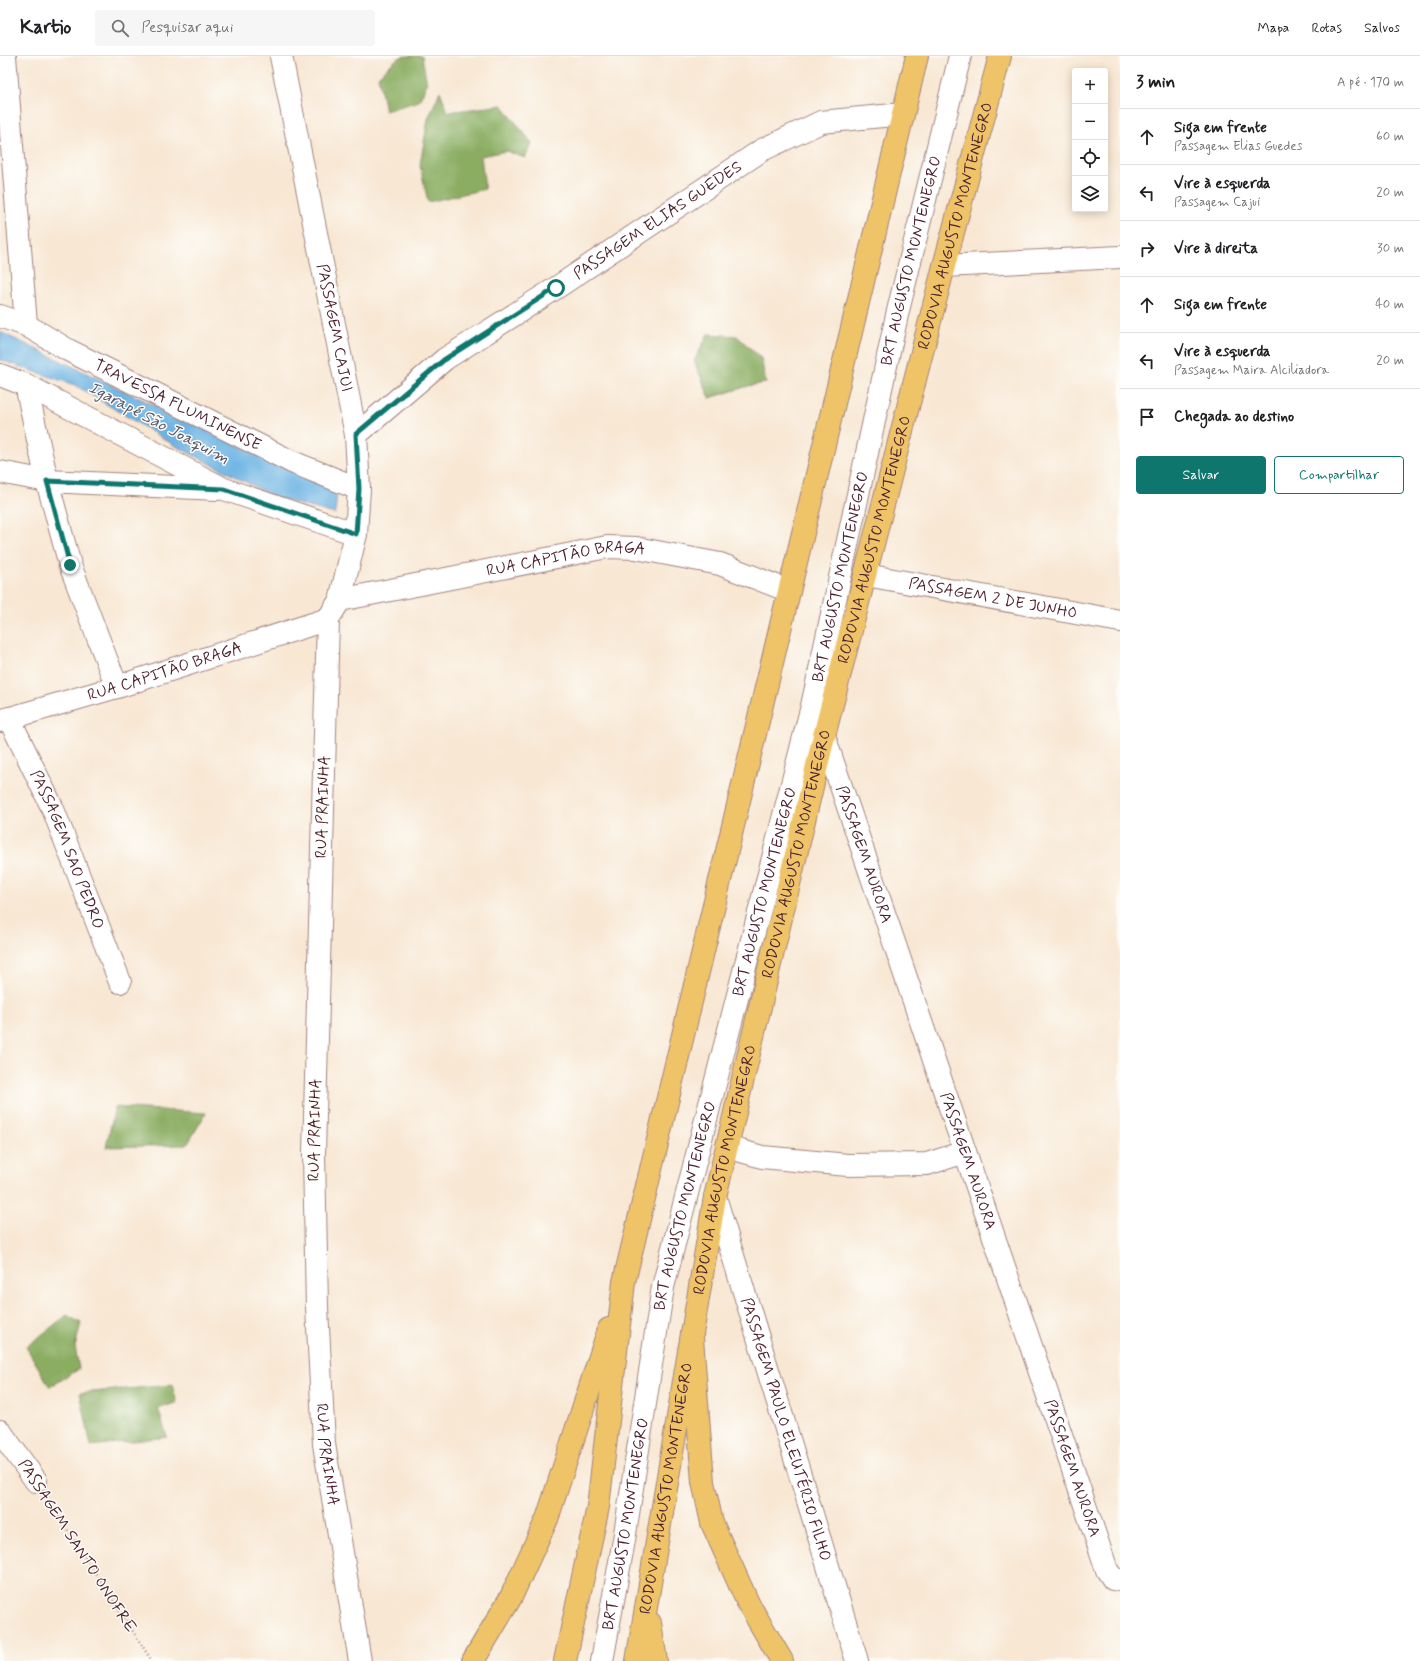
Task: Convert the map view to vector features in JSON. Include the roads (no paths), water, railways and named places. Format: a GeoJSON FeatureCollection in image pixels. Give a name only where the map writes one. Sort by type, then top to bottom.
{"type":"FeatureCollection","features":[{"type":"Feature","properties":{"kind":"main road"},"geometry":{"type":"LineString","coordinates":[[472,1661],[511,1597],[547,1519],[624,1282],[917,56]]}},
{"type":"Feature","properties":{"kind":"main road","name":"RODOVIA AUGUSTO MONTENEGRO"},"geometry":{"type":"LineString","coordinates":[[637,1661],[692,1338],[701,1273],[715,1197],[824,736],[944,266],[1000,56]]}},
{"type":"Feature","properties":{"kind":"main road"},"geometry":{"type":"LineString","coordinates":[[565,1661],[598,1507],[624,1282]]}},
{"type":"Feature","properties":{"kind":"main road"},"geometry":{"type":"LineString","coordinates":[[692,1338],[704,1482],[712,1523],[748,1603],[782,1661]]}},
{"type":"Feature","properties":{"kind":"main road"},"geometry":{"type":"LineString","coordinates":[[647,1598],[656,1661]]}},
{"type":"Feature","properties":{"kind":"street"},"geometry":{"type":"LineString","coordinates":[[5,56],[26,324]]}},
{"type":"Feature","properties":{"kind":"street","name":"PASSAGEM CAJUI"},"geometry":{"type":"LineString","coordinates":[[281,56],[356,434],[359,489],[356,534],[340,600]]}},
{"type":"Feature","properties":{"kind":"street","name":"BRT AUGUSTO MONTENEGRO"},"geometry":{"type":"LineString","coordinates":[[602,1661],[624,1540],[663,1287],[812,706],[897,315],[960,56]]}},
{"type":"Feature","properties":{"kind":"street","name":"PASSAGEM ELIAS GUEDES"},"geometry":{"type":"LineString","coordinates":[[356,434],[445,359],[556,288],[762,150],[821,122],[903,114]]}},
{"type":"Feature","properties":{"kind":"street"},"geometry":{"type":"LineString","coordinates":[[944,266],[1120,257]]}},
{"type":"Feature","properties":{"kind":"street","name":"TRAVESSA FLUMINENSE"},"geometry":{"type":"LineString","coordinates":[[0,316],[26,324],[68,350],[278,455],[359,489]]}},
{"type":"Feature","properties":{"kind":"street"},"geometry":{"type":"LineString","coordinates":[[0,375],[26,385],[224,489],[356,534]]}},
{"type":"Feature","properties":{"kind":"street"},"geometry":{"type":"LineString","coordinates":[[26,385],[47,481],[70,565],[117,687]]}},
{"type":"Feature","properties":{"kind":"street"},"geometry":{"type":"LineString","coordinates":[[0,472],[47,481],[224,489]]}},
{"type":"Feature","properties":{"kind":"street","name":"RUA CAPITÃO BRAGA"},"geometry":{"type":"LineString","coordinates":[[340,600],[607,547],[636,548],[720,564],[789,591]]}},
{"type":"Feature","properties":{"kind":"street","name":"PASSAGEM 2 DE JUNHO"},"geometry":{"type":"LineString","coordinates":[[866,575],[1120,621]]}},
{"type":"Feature","properties":{"kind":"street"},"geometry":{"type":"LineString","coordinates":[[328,619],[340,600]]}},
{"type":"Feature","properties":{"kind":"street","name":"RUA CAPITÃO BRAGA"},"geometry":{"type":"LineString","coordinates":[[4,720],[117,687],[328,619]]}},
{"type":"Feature","properties":{"kind":"street","name":"RUA PRAINHA"},"geometry":{"type":"LineString","coordinates":[[328,619],[314,1154],[317,1307],[324,1444],[360,1661]]}},
{"type":"Feature","properties":{"kind":"street","name":"PASSAGEM SAO PEDRO"},"geometry":{"type":"LineString","coordinates":[[4,720],[53,809],[120,982]]}},
{"type":"Feature","properties":{"kind":"street","name":"PASSAGEM AURORA"},"geometry":{"type":"LineString","coordinates":[[824,736],[1107,1570],[1113,1579],[1120,1580]]}},
{"type":"Feature","properties":{"kind":"street"},"geometry":{"type":"LineString","coordinates":[[727,1147],[762,1157],[848,1165],[928,1164],[965,1152]]}},
{"type":"Feature","properties":{"kind":"street","name":"PASSAGEM PAULO ELEUTÉRIO FILHO"},"geometry":{"type":"LineString","coordinates":[[715,1197],[857,1661]]}},
{"type":"Feature","properties":{"kind":"street","name":"PASSAGEM SANTO ONOFRE"},"geometry":{"type":"LineString","coordinates":[[0,1431],[36,1481]]}},
{"type":"Feature","properties":{"kind":"water","name":"Igarapé São Joaquim"},"geometry":{"type":"Polygon","coordinates":[[[0,332],[337,492],[335,514],[277,498],[174,445],[75,385],[0,360],[0,332]]]}}]}
